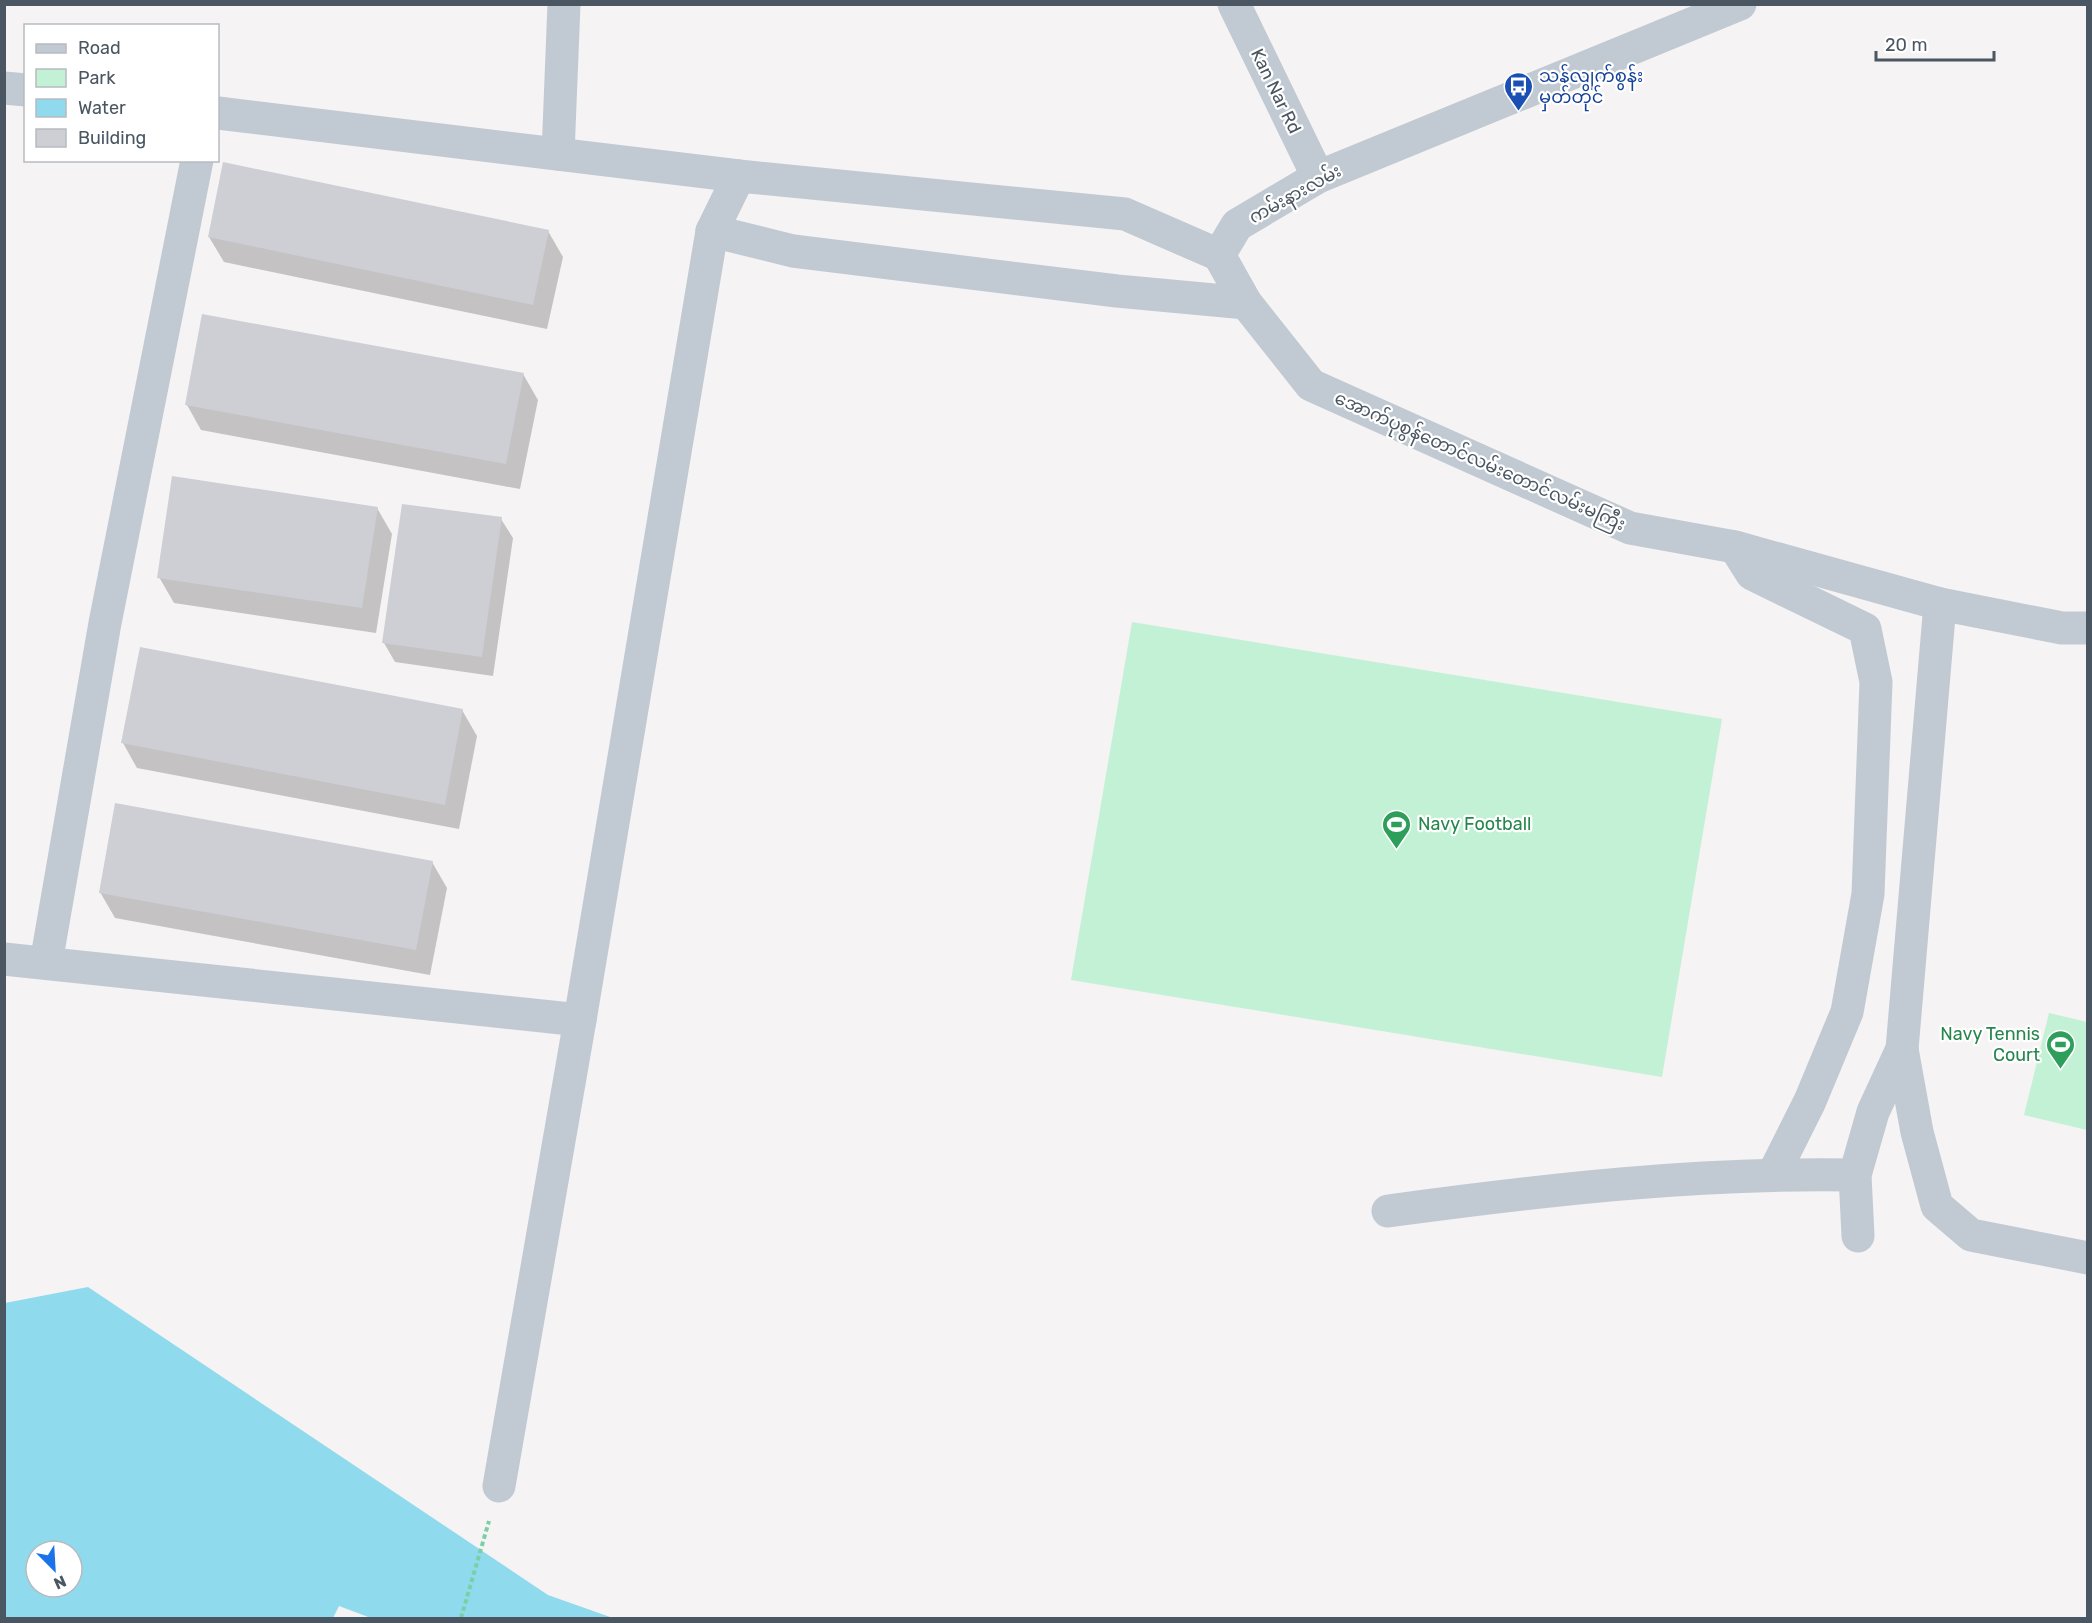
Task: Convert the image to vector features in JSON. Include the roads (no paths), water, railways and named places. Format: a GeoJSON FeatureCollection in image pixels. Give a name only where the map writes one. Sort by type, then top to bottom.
{"type":"FeatureCollection","features":[{"type":"Feature","properties":{"kind":"street"},"geometry":{"type":"LineString","coordinates":[[558,154],[564,4]]}},
{"type":"Feature","properties":{"kind":"street","name":"Kan Nar Rd"},"geometry":{"type":"LineString","coordinates":[[1234,4],[1314,169]]}},
{"type":"Feature","properties":{"kind":"street","name":"ကမ်းနားလမ်း"},"geometry":{"type":"LineString","coordinates":[[1219,255],[1237,225],[1314,169],[1721,6]]}},
{"type":"Feature","properties":{"kind":"street"},"geometry":{"type":"LineString","coordinates":[[4,88],[24,90]]}},
{"type":"Feature","properties":{"kind":"street"},"geometry":{"type":"LineString","coordinates":[[219,113],[739,176],[1125,214],[1219,255]]}},
{"type":"Feature","properties":{"kind":"street"},"geometry":{"type":"LineString","coordinates":[[46,963],[105,623],[197,162]]}},
{"type":"Feature","properties":{"kind":"street"},"geometry":{"type":"LineString","coordinates":[[499,1486],[580,1020],[712,231],[739,176]]}},
{"type":"Feature","properties":{"kind":"street"},"geometry":{"type":"LineString","coordinates":[[712,231],[793,251],[1117,291],[1246,303]]}},
{"type":"Feature","properties":{"kind":"street","name":"အောက်ပုစွန်တောင်လမ်းတောင်လမ်းမကြီး"},"geometry":{"type":"LineString","coordinates":[[1219,255],[1246,303],[1311,385],[1630,528],[1735,547],[1940,604],[2062,628],[2088,628]]}},
{"type":"Feature","properties":{"kind":"street"},"geometry":{"type":"LineString","coordinates":[[1735,547],[1752,574],[1865,629],[1876,682],[1868,894],[1847,1012],[1810,1101],[1774,1173]]}},
{"type":"Feature","properties":{"kind":"street"},"geometry":{"type":"LineString","coordinates":[[1940,604],[1902,1049],[1917,1132],[1937,1206],[1971,1235],[2088,1258]]}},
{"type":"Feature","properties":{"kind":"street"},"geometry":{"type":"LineString","coordinates":[[4,959],[580,1020]]}},
{"type":"Feature","properties":{"kind":"street"},"geometry":{"type":"LineString","coordinates":[[1858,1236],[1855,1175],[1873,1112],[1902,1049]]}},
{"type":"Feature","properties":{"kind":"street"},"geometry":{"type":"LineString","coordinates":[[1389,1211],[1521,1193],[1774,1173],[1855,1175]]}},
{"type":"Feature","properties":{"kind":"water"},"geometry":{"type":"Polygon","coordinates":[[[88,1287],[548,1595],[613,1618],[5,1618],[5,1303],[88,1287]]]}},
{"type":"Feature","properties":{"kind":"place","name":"သန်လျက်စွန်း မှတ်တိုင်"},"geometry":{"type":"Point","coordinates":[1518,112]}},
{"type":"Feature","properties":{"kind":"place","name":"Navy Football"},"geometry":{"type":"Point","coordinates":[1397,850]}},
{"type":"Feature","properties":{"kind":"place","name":"Navy Tennis Court"},"geometry":{"type":"Point","coordinates":[2061,1070]}}]}
